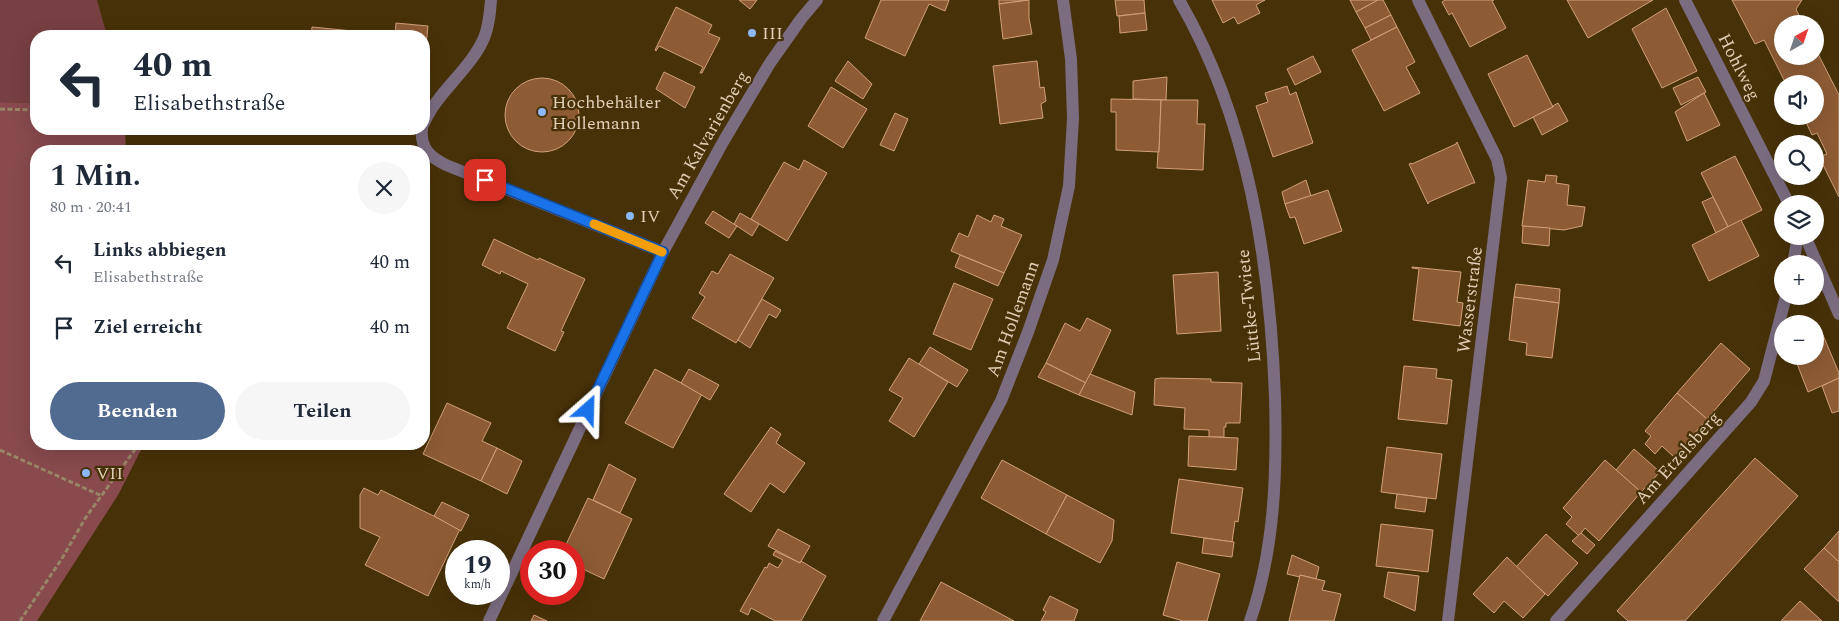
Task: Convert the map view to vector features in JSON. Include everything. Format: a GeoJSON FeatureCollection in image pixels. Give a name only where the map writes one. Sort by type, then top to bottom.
{"type":"FeatureCollection","features":[{"type":"Feature","properties":{"kind":"street"},"geometry":{"type":"LineString","coordinates":[[430,112],[436,100],[476,53],[487,28],[491,0]]}},
{"type":"Feature","properties":{"kind":"street","name":"Am Kalvarienberg"},"geometry":{"type":"LineString","coordinates":[[489,621],[663,252],[723,142],[770,63],[817,0]]}},
{"type":"Feature","properties":{"kind":"street","name":"Am Hollemann"},"geometry":{"type":"LineString","coordinates":[[883,621],[1001,400],[1028,332],[1053,260],[1069,186],[1073,118],[1071,59],[1064,0]]}},
{"type":"Feature","properties":{"kind":"street","name":"Lüttke-Twiete"},"geometry":{"type":"LineString","coordinates":[[1179,0],[1215,76],[1239,147],[1248,180],[1262,252],[1271,315],[1276,421],[1274,506],[1267,550],[1250,621]]}},
{"type":"Feature","properties":{"kind":"street","name":"Wasserstraße"},"geometry":{"type":"LineString","coordinates":[[1418,0],[1497,159],[1501,178],[1448,621]]}},
{"type":"Feature","properties":{"kind":"street","name":"Hohlweg"},"geometry":{"type":"LineString","coordinates":[[1686,0],[1784,195]]}},
{"type":"Feature","properties":{"kind":"street"},"geometry":{"type":"LineString","coordinates":[[430,154],[441,162],[663,252]]}},
{"type":"Feature","properties":{"kind":"street"},"geometry":{"type":"LineString","coordinates":[[1809,245],[1839,314]]}},
{"type":"Feature","properties":{"kind":"street","name":"Am Etzelsberg"},"geometry":{"type":"LineString","coordinates":[[1556,621],[1751,402],[1764,381],[1784,305]]}},
{"type":"Feature","properties":{"kind":"path"},"geometry":{"type":"LineString","coordinates":[[0,109],[30,110]]}},
{"type":"Feature","properties":{"kind":"path"},"geometry":{"type":"LineString","coordinates":[[0,450],[102,496]]}},
{"type":"Feature","properties":{"kind":"path"},"geometry":{"type":"LineString","coordinates":[[20,621],[61,560],[86,517],[135,450]]}},
{"type":"Feature","properties":{"kind":"shaded area"},"geometry":{"type":"Polygon","coordinates":[[[0,0],[97,0],[105,30],[30,30],[30,103],[0,102],[0,0]]]}},
{"type":"Feature","properties":{"kind":"shaded area"},"geometry":{"type":"Polygon","coordinates":[[[0,102],[30,103],[30,135],[125,135],[126,145],[30,145],[30,450],[141,450],[118,495],[37,621],[0,621],[0,102]]]}},
{"type":"Feature","properties":{"kind":"building"},"geometry":{"type":"Polygon","coordinates":[[[739,0],[757,0],[750,9],[739,0]]]}},
{"type":"Feature","properties":{"kind":"building"},"geometry":{"type":"Polygon","coordinates":[[[881,0],[949,0],[945,11],[929,4],[905,56],[865,38],[881,0]]]}},
{"type":"Feature","properties":{"kind":"building"},"geometry":{"type":"Polygon","coordinates":[[[999,0],[1029,0],[999,4],[999,0]]]}},
{"type":"Feature","properties":{"kind":"building"},"geometry":{"type":"Polygon","coordinates":[[[1029,0],[1029,18],[1032,34],[1003,39],[999,4],[1029,0]]]}},
{"type":"Feature","properties":{"kind":"building"},"geometry":{"type":"Polygon","coordinates":[[[1115,0],[1144,0],[1145,13],[1117,16],[1115,0]]]}},
{"type":"Feature","properties":{"kind":"building"},"geometry":{"type":"Polygon","coordinates":[[[1212,0],[1265,0],[1256,5],[1260,13],[1238,24],[1234,17],[1223,23],[1212,0]]]}},
{"type":"Feature","properties":{"kind":"building"},"geometry":{"type":"Polygon","coordinates":[[[1350,0],[1378,0],[1356,12],[1350,0]]]}},
{"type":"Feature","properties":{"kind":"building"},"geometry":{"type":"Polygon","coordinates":[[[1378,0],[1383,0],[1391,15],[1365,28],[1356,12],[1378,0]]]}},
{"type":"Feature","properties":{"kind":"building"},"geometry":{"type":"Polygon","coordinates":[[[1445,0],[1494,0],[1492,1],[1506,28],[1470,47],[1452,13],[1449,15],[1442,2],[1445,0]]]}},
{"type":"Feature","properties":{"kind":"building"},"geometry":{"type":"Polygon","coordinates":[[[1567,0],[1653,0],[1588,38],[1567,0]]]}},
{"type":"Feature","properties":{"kind":"building"},"geometry":{"type":"Polygon","coordinates":[[[1732,0],[1802,0],[1796,9],[1799,15],[1774,15],[1774,60],[1764,40],[1755,44],[1732,0]]]}},
{"type":"Feature","properties":{"kind":"building"},"geometry":{"type":"Polygon","coordinates":[[[676,7],[712,25],[708,33],[720,38],[702,73],[700,73],[703,67],[659,46],[655,50],[676,7]]]}},
{"type":"Feature","properties":{"kind":"building"},"geometry":{"type":"Polygon","coordinates":[[[1666,8],[1697,71],[1662,88],[1632,29],[1666,8]]]}},
{"type":"Feature","properties":{"kind":"building"},"geometry":{"type":"Polygon","coordinates":[[[1145,13],[1147,30],[1120,33],[1119,16],[1145,13]]]}},
{"type":"Feature","properties":{"kind":"building"},"geometry":{"type":"Polygon","coordinates":[[[1391,15],[1397,27],[1371,40],[1365,28],[1391,15]]]}},
{"type":"Feature","properties":{"kind":"building"},"geometry":{"type":"Polygon","coordinates":[[[396,23],[428,26],[428,30],[395,30],[396,23]]]}},
{"type":"Feature","properties":{"kind":"building"},"geometry":{"type":"Polygon","coordinates":[[[312,27],[343,30],[312,30],[312,27]]]}},
{"type":"Feature","properties":{"kind":"building"},"geometry":{"type":"Polygon","coordinates":[[[1397,27],[1415,62],[1406,67],[1420,93],[1384,111],[1352,50],[1397,27]]]}},
{"type":"Feature","properties":{"kind":"building"},"geometry":{"type":"Polygon","coordinates":[[[1527,55],[1553,107],[1514,127],[1488,74],[1527,55]]]}},
{"type":"Feature","properties":{"kind":"building"},"geometry":{"type":"Polygon","coordinates":[[[1313,56],[1321,72],[1295,85],[1287,69],[1313,56]]]}},
{"type":"Feature","properties":{"kind":"building"},"geometry":{"type":"Polygon","coordinates":[[[848,61],[872,84],[863,99],[835,81],[848,61]]]}},
{"type":"Feature","properties":{"kind":"building"},"geometry":{"type":"Polygon","coordinates":[[[1037,61],[1040,88],[1044,87],[1046,101],[1041,104],[1043,118],[1000,124],[993,66],[1037,61]]]}},
{"type":"Feature","properties":{"kind":"building"},"geometry":{"type":"Polygon","coordinates":[[[1776,65],[1824,65],[1839,95],[1839,197],[1824,167],[1824,155],[1827,154],[1824,148],[1824,135],[1818,135],[1817,133],[1812,135],[1807,125],[1824,125],[1824,75],[1782,75],[1776,65]]]}},
{"type":"Feature","properties":{"kind":"building"},"geometry":{"type":"Polygon","coordinates":[[[664,72],[695,87],[685,108],[656,89],[664,72]]]}},
{"type":"Feature","properties":{"kind":"building"},"geometry":{"type":"Polygon","coordinates":[[[1167,77],[1166,100],[1133,99],[1133,81],[1167,77]]]}},
{"type":"Feature","properties":{"kind":"building"},"geometry":{"type":"Polygon","coordinates":[[[1698,77],[1706,92],[1681,105],[1673,88],[1698,77]]]}},
{"type":"Feature","properties":{"kind":"building","name":"Hochbehälter Hollemann"},"geometry":{"type":"Polygon","coordinates":[[[542,78],[556,81],[568,89],[576,101],[579,115],[576,129],[568,141],[556,149],[542,152],[528,149],[516,141],[508,129],[505,115],[508,101],[516,89],[528,81],[542,78]]]}},
{"type":"Feature","properties":{"kind":"building"},"geometry":{"type":"Polygon","coordinates":[[[1287,86],[1290,95],[1296,92],[1313,143],[1273,157],[1256,106],[1268,102],[1265,93],[1287,86]]]}},
{"type":"Feature","properties":{"kind":"building"},"geometry":{"type":"Polygon","coordinates":[[[831,87],[867,109],[843,148],[808,126],[831,87]]]}},
{"type":"Feature","properties":{"kind":"building"},"geometry":{"type":"Polygon","coordinates":[[[1704,93],[1720,125],[1687,141],[1675,112],[1704,93]]]}},
{"type":"Feature","properties":{"kind":"building"},"geometry":{"type":"Polygon","coordinates":[[[1111,99],[1161,100],[1159,152],[1116,150],[1116,112],[1111,112],[1111,99]]]}},
{"type":"Feature","properties":{"kind":"building"},"geometry":{"type":"Polygon","coordinates":[[[1161,100],[1198,100],[1197,124],[1205,124],[1203,170],[1157,168],[1161,100]]]}},
{"type":"Feature","properties":{"kind":"building"},"geometry":{"type":"Polygon","coordinates":[[[1558,103],[1568,121],[1542,135],[1533,117],[1558,103]]]}},
{"type":"Feature","properties":{"kind":"building"},"geometry":{"type":"Polygon","coordinates":[[[895,113],[908,119],[894,151],[880,145],[895,113]]]}},
{"type":"Feature","properties":{"kind":"building"},"geometry":{"type":"Polygon","coordinates":[[[1457,142],[1475,183],[1428,204],[1409,164],[1457,142]]]}},
{"type":"Feature","properties":{"kind":"building"},"geometry":{"type":"Polygon","coordinates":[[[1735,156],[1762,210],[1728,227],[1701,173],[1735,156]]]}},
{"type":"Feature","properties":{"kind":"building"},"geometry":{"type":"Polygon","coordinates":[[[804,160],[827,173],[787,241],[751,219],[784,162],[799,170],[804,160]]]}},
{"type":"Feature","properties":{"kind":"building"},"geometry":{"type":"Polygon","coordinates":[[[1546,175],[1557,176],[1556,183],[1569,185],[1567,205],[1585,207],[1582,226],[1564,230],[1522,226],[1528,180],[1545,182],[1546,175]]]}},
{"type":"Feature","properties":{"kind":"building"},"geometry":{"type":"Polygon","coordinates":[[[1306,180],[1311,196],[1285,204],[1282,192],[1306,180]]]}},
{"type":"Feature","properties":{"kind":"building"},"geometry":{"type":"Polygon","coordinates":[[[1328,190],[1342,231],[1304,244],[1295,217],[1290,218],[1285,204],[1328,190]]]}},
{"type":"Feature","properties":{"kind":"building"},"geometry":{"type":"Polygon","coordinates":[[[1713,197],[1728,227],[1716,233],[1702,202],[1713,197]]]}},
{"type":"Feature","properties":{"kind":"building"},"geometry":{"type":"Polygon","coordinates":[[[713,211],[737,226],[729,238],[705,223],[713,211]]]}},
{"type":"Feature","properties":{"kind":"building"},"geometry":{"type":"Polygon","coordinates":[[[740,213],[759,224],[752,236],[734,224],[740,213]]]}},
{"type":"Feature","properties":{"kind":"building"},"geometry":{"type":"Polygon","coordinates":[[[977,215],[991,222],[994,215],[1004,219],[1001,226],[1022,235],[1004,273],[951,251],[959,233],[968,237],[977,215]]]}},
{"type":"Feature","properties":{"kind":"building"},"geometry":{"type":"Polygon","coordinates":[[[1741,220],[1759,256],[1709,281],[1692,245],[1741,220]]]}},
{"type":"Feature","properties":{"kind":"building"},"geometry":{"type":"Polygon","coordinates":[[[1523,226],[1550,228],[1549,246],[1522,243],[1523,226]]]}},
{"type":"Feature","properties":{"kind":"building"},"geometry":{"type":"Polygon","coordinates":[[[494,239],[538,260],[539,258],[585,279],[561,331],[564,332],[555,351],[507,328],[528,284],[501,271],[500,274],[482,265],[494,239]]]}},
{"type":"Feature","properties":{"kind":"building"},"geometry":{"type":"Polygon","coordinates":[[[730,254],[774,278],[736,343],[692,318],[705,297],[699,293],[712,271],[718,274],[730,254]]]}},
{"type":"Feature","properties":{"kind":"building"},"geometry":{"type":"Polygon","coordinates":[[[960,255],[1004,273],[998,286],[955,267],[960,255]]]}},
{"type":"Feature","properties":{"kind":"building"},"geometry":{"type":"Polygon","coordinates":[[[1412,267],[1461,272],[1457,302],[1463,303],[1460,326],[1413,320],[1419,269],[1412,267]]]}},
{"type":"Feature","properties":{"kind":"building"},"geometry":{"type":"Polygon","coordinates":[[[1218,272],[1221,331],[1177,334],[1173,275],[1218,272]]]}},
{"type":"Feature","properties":{"kind":"building"},"geometry":{"type":"Polygon","coordinates":[[[954,283],[993,299],[971,350],[933,334],[954,283]]]}},
{"type":"Feature","properties":{"kind":"building"},"geometry":{"type":"Polygon","coordinates":[[[1516,284],[1560,289],[1559,303],[1514,297],[1516,284]]]}},
{"type":"Feature","properties":{"kind":"building"},"geometry":{"type":"Polygon","coordinates":[[[1514,297],[1559,303],[1552,358],[1526,355],[1527,343],[1509,340],[1514,297]]]}},
{"type":"Feature","properties":{"kind":"building"},"geometry":{"type":"Polygon","coordinates":[[[762,299],[781,310],[776,318],[769,314],[750,348],[738,340],[762,299]]]}},
{"type":"Feature","properties":{"kind":"building"},"geometry":{"type":"Polygon","coordinates":[[[1087,318],[1111,330],[1086,383],[1046,363],[1065,323],[1080,331],[1087,318]]]}},
{"type":"Feature","properties":{"kind":"building"},"geometry":{"type":"Polygon","coordinates":[[[1824,337],[1839,373],[1839,378],[1808,392],[1798,365],[1824,365],[1824,337]]]}},
{"type":"Feature","properties":{"kind":"building"},"geometry":{"type":"Polygon","coordinates":[[[1721,343],[1750,369],[1707,419],[1677,393],[1721,343]]]}},
{"type":"Feature","properties":{"kind":"building"},"geometry":{"type":"Polygon","coordinates":[[[930,347],[968,370],[957,387],[919,364],[930,347]]]}},
{"type":"Feature","properties":{"kind":"building"},"geometry":{"type":"Polygon","coordinates":[[[909,358],[948,382],[914,437],[889,421],[903,398],[889,390],[909,358]]]}},
{"type":"Feature","properties":{"kind":"building"},"geometry":{"type":"Polygon","coordinates":[[[1046,363],[1086,383],[1079,395],[1038,377],[1046,363]]]}},
{"type":"Feature","properties":{"kind":"building"},"geometry":{"type":"Polygon","coordinates":[[[1404,366],[1437,369],[1436,378],[1452,380],[1447,424],[1398,419],[1404,366]]]}},
{"type":"Feature","properties":{"kind":"building"},"geometry":{"type":"Polygon","coordinates":[[[655,369],[702,394],[673,448],[625,423],[655,369]]]}},
{"type":"Feature","properties":{"kind":"building"},"geometry":{"type":"Polygon","coordinates":[[[689,369],[719,385],[710,400],[681,383],[689,369]]]}},
{"type":"Feature","properties":{"kind":"building"},"geometry":{"type":"Polygon","coordinates":[[[1090,374],[1135,392],[1132,415],[1079,395],[1090,374]]]}},
{"type":"Feature","properties":{"kind":"building"},"geometry":{"type":"Polygon","coordinates":[[[1839,378],[1839,411],[1832,413],[1822,386],[1839,378]]]}},
{"type":"Feature","properties":{"kind":"building"},"geometry":{"type":"Polygon","coordinates":[[[1155,379],[1211,379],[1211,382],[1242,383],[1240,423],[1226,423],[1224,437],[1209,437],[1209,430],[1184,429],[1185,408],[1154,405],[1155,379]]]}},
{"type":"Feature","properties":{"kind":"building"},"geometry":{"type":"Polygon","coordinates":[[[1677,393],[1707,419],[1674,457],[1662,446],[1655,454],[1645,444],[1651,436],[1645,431],[1677,393]]]}},
{"type":"Feature","properties":{"kind":"building"},"geometry":{"type":"Polygon","coordinates":[[[447,403],[491,423],[482,441],[497,448],[481,481],[423,454],[425,450],[430,450],[430,439],[447,403]]]}},
{"type":"Feature","properties":{"kind":"building"},"geometry":{"type":"Polygon","coordinates":[[[771,427],[781,434],[776,443],[805,463],[784,493],[770,483],[751,512],[724,494],[771,427]]]}},
{"type":"Feature","properties":{"kind":"building"},"geometry":{"type":"Polygon","coordinates":[[[1189,436],[1238,438],[1236,470],[1188,466],[1189,436]]]}},
{"type":"Feature","properties":{"kind":"building"},"geometry":{"type":"Polygon","coordinates":[[[1387,447],[1442,454],[1436,499],[1381,492],[1387,447]]]}},
{"type":"Feature","properties":{"kind":"building"},"geometry":{"type":"Polygon","coordinates":[[[497,448],[522,461],[507,494],[481,481],[497,448]]]}},
{"type":"Feature","properties":{"kind":"building"},"geometry":{"type":"Polygon","coordinates":[[[1634,449],[1660,472],[1641,492],[1616,470],[1634,449]]]}},
{"type":"Feature","properties":{"kind":"building"},"geometry":{"type":"Polygon","coordinates":[[[1755,458],[1798,496],[1685,621],[1628,621],[1617,611],[1755,458]]]}},
{"type":"Feature","properties":{"kind":"building"},"geometry":{"type":"Polygon","coordinates":[[[1002,460],[1067,495],[1046,534],[981,498],[1002,460]]]}},
{"type":"Feature","properties":{"kind":"building"},"geometry":{"type":"Polygon","coordinates":[[[1605,460],[1641,492],[1599,541],[1585,528],[1579,536],[1566,524],[1572,517],[1563,508],[1605,460]]]}},
{"type":"Feature","properties":{"kind":"building"},"geometry":{"type":"Polygon","coordinates":[[[609,464],[636,479],[620,513],[593,500],[609,464]]]}},
{"type":"Feature","properties":{"kind":"building"},"geometry":{"type":"Polygon","coordinates":[[[1179,479],[1243,488],[1238,522],[1235,521],[1232,542],[1171,533],[1179,479]]]}},
{"type":"Feature","properties":{"kind":"building"},"geometry":{"type":"Polygon","coordinates":[[[364,488],[378,495],[381,490],[460,529],[455,540],[445,540],[445,560],[428,596],[365,565],[380,537],[360,528],[360,495],[364,488]]]}},
{"type":"Feature","properties":{"kind":"building"},"geometry":{"type":"Polygon","coordinates":[[[1397,494],[1427,498],[1425,512],[1395,508],[1397,494]]]}},
{"type":"Feature","properties":{"kind":"building"},"geometry":{"type":"Polygon","coordinates":[[[1067,495],[1114,520],[1112,541],[1100,563],[1046,534],[1067,495]]]}},
{"type":"Feature","properties":{"kind":"building"},"geometry":{"type":"Polygon","coordinates":[[[588,498],[632,519],[604,579],[585,570],[585,540],[568,540],[588,498]]]}},
{"type":"Feature","properties":{"kind":"building"},"geometry":{"type":"Polygon","coordinates":[[[442,502],[469,515],[461,531],[434,516],[442,502]]]}},
{"type":"Feature","properties":{"kind":"building"},"geometry":{"type":"Polygon","coordinates":[[[1381,524],[1433,530],[1428,572],[1376,566],[1381,524]]]}},
{"type":"Feature","properties":{"kind":"building"},"geometry":{"type":"Polygon","coordinates":[[[778,529],[810,546],[800,563],[768,546],[778,529]]]}},
{"type":"Feature","properties":{"kind":"building"},"geometry":{"type":"Polygon","coordinates":[[[1839,531],[1839,562],[1824,548],[1839,531]]]}},
{"type":"Feature","properties":{"kind":"building"},"geometry":{"type":"Polygon","coordinates":[[[1581,533],[1595,545],[1587,554],[1572,541],[1581,533]]]}},
{"type":"Feature","properties":{"kind":"building"},"geometry":{"type":"Polygon","coordinates":[[[1546,534],[1578,563],[1548,596],[1516,567],[1546,534]]]}},
{"type":"Feature","properties":{"kind":"building"},"geometry":{"type":"Polygon","coordinates":[[[1204,538],[1234,542],[1232,557],[1202,553],[1204,538]]]}},
{"type":"Feature","properties":{"kind":"building"},"geometry":{"type":"Polygon","coordinates":[[[1824,548],[1839,562],[1839,602],[1804,569],[1824,548]]]}},
{"type":"Feature","properties":{"kind":"building"},"geometry":{"type":"Polygon","coordinates":[[[775,551],[800,563],[801,561],[826,576],[801,621],[775,621],[751,608],[748,615],[740,611],[765,567],[767,568],[769,563],[778,568],[783,560],[773,555],[775,551]]]}},
{"type":"Feature","properties":{"kind":"building"},"geometry":{"type":"Polygon","coordinates":[[[1292,555],[1319,567],[1316,579],[1287,574],[1292,555]]]}},
{"type":"Feature","properties":{"kind":"building"},"geometry":{"type":"Polygon","coordinates":[[[1507,557],[1545,594],[1523,618],[1504,601],[1494,613],[1473,594],[1507,557]]]}},
{"type":"Feature","properties":{"kind":"building"},"geometry":{"type":"Polygon","coordinates":[[[1177,562],[1220,574],[1207,621],[1183,621],[1163,615],[1177,562]]]}},
{"type":"Feature","properties":{"kind":"building"},"geometry":{"type":"Polygon","coordinates":[[[1388,572],[1419,576],[1415,611],[1384,597],[1388,572]]]}},
{"type":"Feature","properties":{"kind":"building"},"geometry":{"type":"Polygon","coordinates":[[[1300,575],[1325,581],[1322,590],[1341,594],[1334,621],[1289,621],[1300,575]]]}},
{"type":"Feature","properties":{"kind":"building"},"geometry":{"type":"Polygon","coordinates":[[[941,582],[1014,621],[920,621],[941,582]]]}},
{"type":"Feature","properties":{"kind":"building"},"geometry":{"type":"Polygon","coordinates":[[[1050,596],[1078,610],[1074,621],[1041,621],[1046,612],[1043,610],[1050,596]]]}},
{"type":"Feature","properties":{"kind":"building"},"geometry":{"type":"Polygon","coordinates":[[[1800,601],[1822,621],[1781,621],[1800,601]]]}},
{"type":"Feature","properties":{"kind":"building"},"geometry":{"type":"Polygon","coordinates":[[[534,615],[547,621],[531,621],[534,615]]]}},
{"type":"Feature","properties":{"kind":"slow traffic"},"geometry":{"type":"LineString","coordinates":[[594,224],[662,252]]}},
{"type":"Feature","properties":{"kind":"place","name":"III"},"geometry":{"type":"Point","coordinates":[752,33]}},
{"type":"Feature","properties":{"kind":"place","name":"Hochbehälter Hollemann"},"geometry":{"type":"Point","coordinates":[542,112]}},
{"type":"Feature","properties":{"kind":"place","name":"IV"},"geometry":{"type":"Point","coordinates":[630,216]}},
{"type":"Feature","properties":{"kind":"place","name":"VII"},"geometry":{"type":"Point","coordinates":[86,473]}},
{"type":"Feature","properties":{"kind":"route"},"geometry":{"type":"LineString","coordinates":[[485,180],[663,252],[588,410]]}}]}
